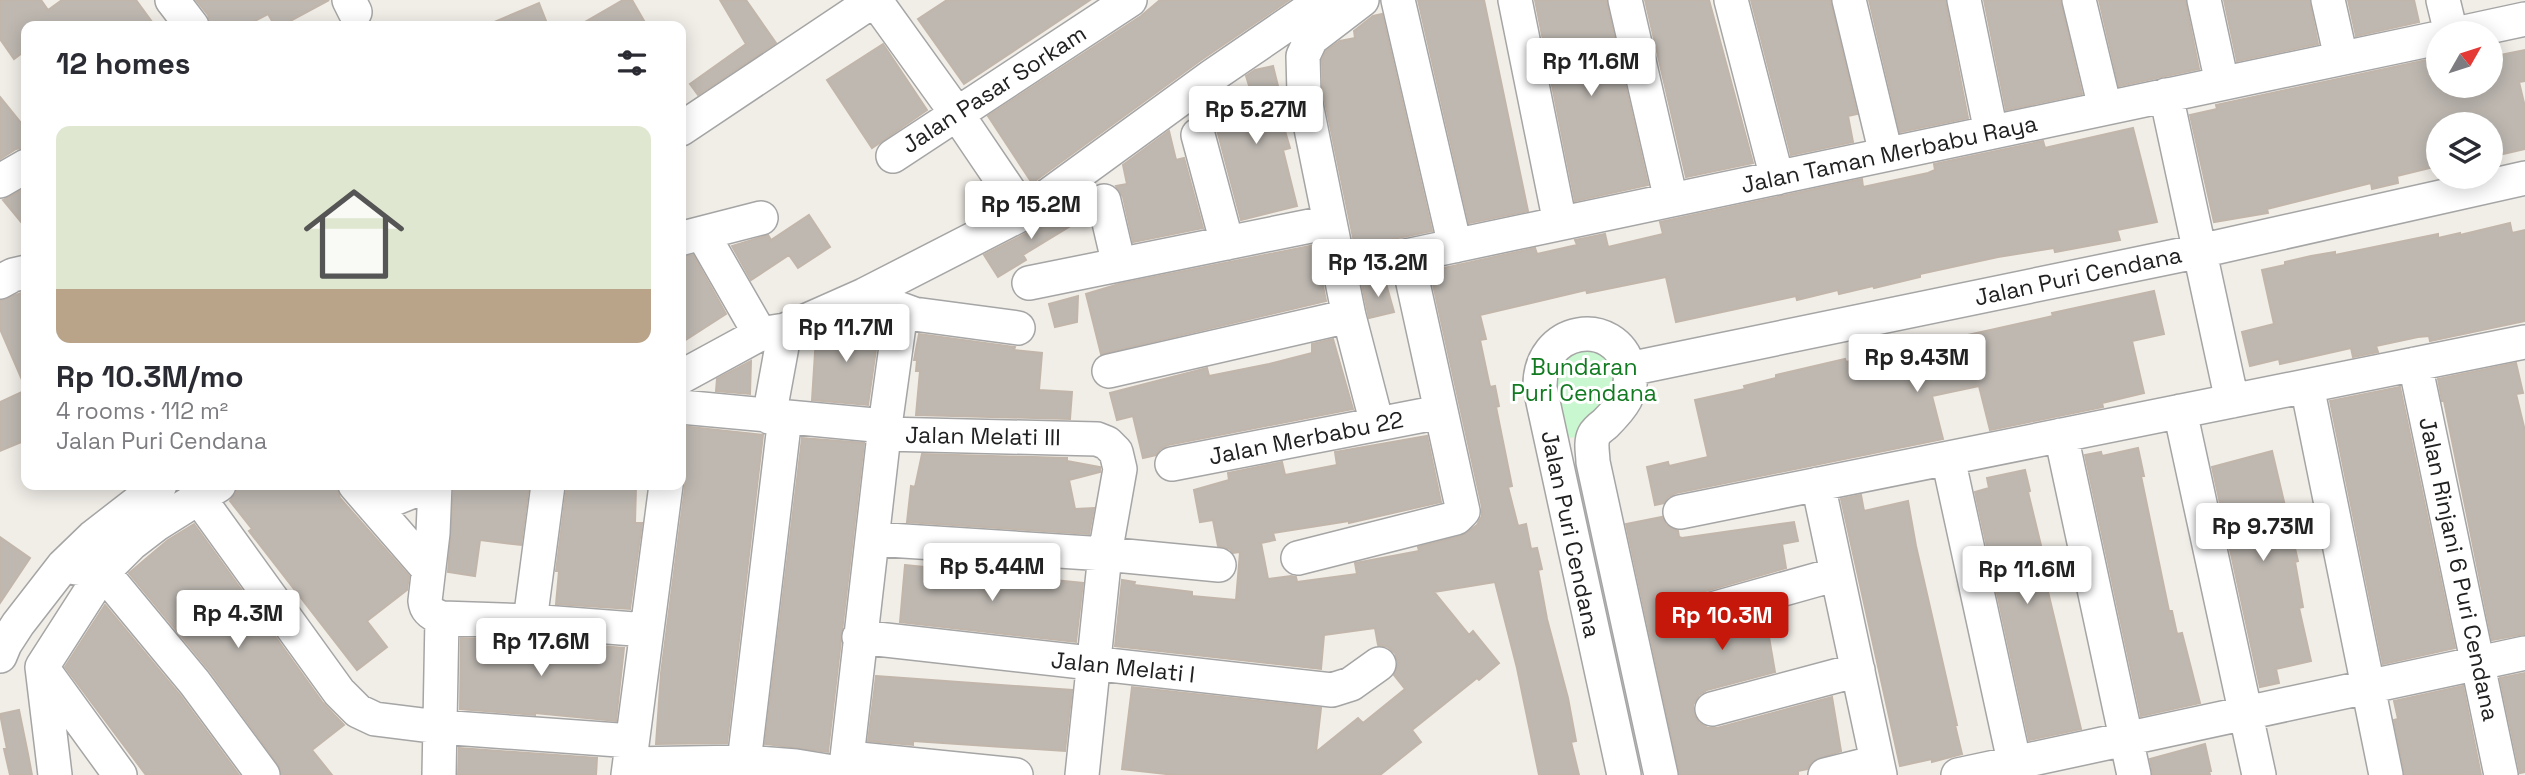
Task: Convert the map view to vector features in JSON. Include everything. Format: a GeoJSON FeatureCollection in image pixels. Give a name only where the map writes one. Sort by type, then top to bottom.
{"type":"FeatureCollection","features":[{"type":"Feature","properties":{"kind":"street"},"geometry":{"type":"LineString","coordinates":[[172,0],[188,21]]}},
{"type":"Feature","properties":{"kind":"street"},"geometry":{"type":"LineString","coordinates":[[686,126],[874,0],[957,114],[1024,213]]}},
{"type":"Feature","properties":{"kind":"street","name":"Jalan Pasar Sorkam"},"geometry":{"type":"LineString","coordinates":[[893,156],[1130,0]]}},
{"type":"Feature","properties":{"kind":"street"},"geometry":{"type":"LineString","coordinates":[[1398,0],[1455,246]]}},
{"type":"Feature","properties":{"kind":"street"},"geometry":{"type":"LineString","coordinates":[[1515,0],[1560,223]]}},
{"type":"Feature","properties":{"kind":"street"},"geometry":{"type":"LineString","coordinates":[[1625,0],[1671,200]]}},
{"type":"Feature","properties":{"kind":"street"},"geometry":{"type":"LineString","coordinates":[[1731,0],[1777,178]]}},
{"type":"Feature","properties":{"kind":"street"},"geometry":{"type":"LineString","coordinates":[[1849,0],[1886,154]]}},
{"type":"Feature","properties":{"kind":"street"},"geometry":{"type":"LineString","coordinates":[[1964,0],[1991,132]]}},
{"type":"Feature","properties":{"kind":"street"},"geometry":{"type":"LineString","coordinates":[[2078,0],[2105,108]]}},
{"type":"Feature","properties":{"kind":"street"},"geometry":{"type":"LineString","coordinates":[[2204,0],[2222,83]]}},
{"type":"Feature","properties":{"kind":"street"},"geometry":{"type":"LineString","coordinates":[[2328,0],[2340,58]]}},
{"type":"Feature","properties":{"kind":"street"},"geometry":{"type":"LineString","coordinates":[[2443,0],[2449,21]]}},
{"type":"Feature","properties":{"kind":"street"},"geometry":{"type":"LineString","coordinates":[[686,375],[772,332],[864,295],[1024,213],[1212,76],[1343,4]]}},
{"type":"Feature","properties":{"kind":"street"},"geometry":{"type":"LineString","coordinates":[[1343,4],[1311,39],[1303,56],[1304,94],[1349,316],[1377,424]]}},
{"type":"Feature","properties":{"kind":"street"},"geometry":{"type":"LineString","coordinates":[[2503,24],[2525,19]]}},
{"type":"Feature","properties":{"kind":"street","name":"Jalan Taman Merbabu Raya"},"geometry":{"type":"LineString","coordinates":[[1340,270],[2426,40]]}},
{"type":"Feature","properties":{"kind":"street"},"geometry":{"type":"LineString","coordinates":[[2166,95],[2232,401]]}},
{"type":"Feature","properties":{"kind":"street"},"geometry":{"type":"LineString","coordinates":[[1198,135],[1227,243]]}},
{"type":"Feature","properties":{"kind":"street"},"geometry":{"type":"LineString","coordinates":[[0,181],[21,169]]}},
{"type":"Feature","properties":{"kind":"street","name":"Jalan Puri Cendana"},"geometry":{"type":"LineString","coordinates":[[1629,369],[2200,251],[2525,178]]}},
{"type":"Feature","properties":{"kind":"street"},"geometry":{"type":"LineString","coordinates":[[1104,201],[1119,265]]}},
{"type":"Feature","properties":{"kind":"street"},"geometry":{"type":"LineString","coordinates":[[744,762],[777,417],[772,332],[691,235],[761,218]]}},
{"type":"Feature","properties":{"kind":"street"},"geometry":{"type":"LineString","coordinates":[[1030,283],[1330,222]]}},
{"type":"Feature","properties":{"kind":"street"},"geometry":{"type":"LineString","coordinates":[[1298,558],[1459,516],[1463,511],[1407,256]]}},
{"type":"Feature","properties":{"kind":"street"},"geometry":{"type":"LineString","coordinates":[[0,282],[21,273]]}},
{"type":"Feature","properties":{"kind":"street"},"geometry":{"type":"LineString","coordinates":[[864,295],[901,311],[1018,328]]}},
{"type":"Feature","properties":{"kind":"street","name":"Jalan Melati III"},"geometry":{"type":"LineString","coordinates":[[901,311],[885,430],[1082,438],[1107,443],[1116,452],[1120,469],[1105,554]]}},
{"type":"Feature","properties":{"kind":"street"},"geometry":{"type":"LineString","coordinates":[[1109,371],[1349,316]]}},
{"type":"Feature","properties":{"kind":"street","name":"Jalan Puri Cendana"},"geometry":{"type":"LineString","coordinates":[[1624,775],[1543,408],[1540,376],[1542,365],[1557,344],[1568,337],[1581,334],[1606,339],[1625,357],[1629,369],[1631,382],[1623,406],[1594,434],[1593,462],[1661,775]]}},
{"type":"Feature","properties":{"kind":"street"},"geometry":{"type":"LineString","coordinates":[[1680,512],[2525,342]]}},
{"type":"Feature","properties":{"kind":"street","name":"Jalan Rinjani 6 Puri Cendana"},"geometry":{"type":"LineString","coordinates":[[2415,364],[2501,775]]}},
{"type":"Feature","properties":{"kind":"street"},"geometry":{"type":"LineString","coordinates":[[2307,386],[2386,775]]}},
{"type":"Feature","properties":{"kind":"street"},"geometry":{"type":"LineString","coordinates":[[686,407],[885,430],[859,637],[846,769]]}},
{"type":"Feature","properties":{"kind":"street"},"geometry":{"type":"LineString","coordinates":[[2179,411],[2259,775]]}},
{"type":"Feature","properties":{"kind":"street","name":"Jalan Merbabu 22"},"geometry":{"type":"LineString","coordinates":[[1171,464],[1440,412]]}},
{"type":"Feature","properties":{"kind":"street"},"geometry":{"type":"LineString","coordinates":[[2061,435],[2134,775]]}},
{"type":"Feature","properties":{"kind":"street"},"geometry":{"type":"LineString","coordinates":[[1948,458],[2016,769]]}},
{"type":"Feature","properties":{"kind":"street"},"geometry":{"type":"LineString","coordinates":[[1818,484],[1878,769],[1825,775]]}},
{"type":"Feature","properties":{"kind":"street"},"geometry":{"type":"LineString","coordinates":[[0,656],[18,624],[63,566],[93,537],[154,490]]}},
{"type":"Feature","properties":{"kind":"street"},"geometry":{"type":"LineString","coordinates":[[364,496],[399,490]]}},
{"type":"Feature","properties":{"kind":"street"},"geometry":{"type":"LineString","coordinates":[[435,490],[426,606],[432,613],[442,618],[530,621],[647,630]]}},
{"type":"Feature","properties":{"kind":"street"},"geometry":{"type":"LineString","coordinates":[[530,621],[547,490]]}},
{"type":"Feature","properties":{"kind":"street"},"geometry":{"type":"LineString","coordinates":[[630,760],[665,490]]}},
{"type":"Feature","properties":{"kind":"street"},"geometry":{"type":"LineString","coordinates":[[55,775],[42,667],[103,572],[148,530],[209,492],[339,692],[358,711],[375,719],[439,727],[630,760],[744,762],[846,769],[1016,775]]}},
{"type":"Feature","properties":{"kind":"street"},"geometry":{"type":"LineString","coordinates":[[364,496],[428,569]]}},
{"type":"Feature","properties":{"kind":"street"},"geometry":{"type":"LineString","coordinates":[[873,539],[1105,554],[1219,565]]}},
{"type":"Feature","properties":{"kind":"street"},"geometry":{"type":"LineString","coordinates":[[1082,775],[1105,554]]}},
{"type":"Feature","properties":{"kind":"street"},"geometry":{"type":"LineString","coordinates":[[63,566],[103,572],[195,683],[263,775]]}},
{"type":"Feature","properties":{"kind":"street"},"geometry":{"type":"LineString","coordinates":[[1691,615],[1837,573]]}},
{"type":"Feature","properties":{"kind":"street"},"geometry":{"type":"LineString","coordinates":[[439,775],[442,618]]}},
{"type":"Feature","properties":{"kind":"street","name":"Jalan Melati I"},"geometry":{"type":"LineString","coordinates":[[859,637],[1332,690],[1351,684],[1379,664]]}},
{"type":"Feature","properties":{"kind":"street"},"geometry":{"type":"LineString","coordinates":[[1958,775],[2016,769],[2126,739],[2525,653]]}},
{"type":"Feature","properties":{"kind":"street"},"geometry":{"type":"LineString","coordinates":[[42,667],[120,775]]}},
{"type":"Feature","properties":{"kind":"street"},"geometry":{"type":"LineString","coordinates":[[1712,709],[1858,670]]}},
{"type":"Feature","properties":{"kind":"green space","name":"Bundaran Puri Cendana"},"geometry":{"type":"Polygon","coordinates":[[[1557,344],[1625,357],[1594,434],[1550,441],[1557,344]]]}},
{"type":"Feature","properties":{"kind":"building"},"geometry":{"type":"Polygon","coordinates":[[[0,0],[41,0],[48,10],[62,0],[136,0],[151,21],[21,21],[21,54],[14,59],[0,39],[0,0]]]}},
{"type":"Feature","properties":{"kind":"building"},"geometry":{"type":"Polygon","coordinates":[[[196,0],[329,0],[290,21],[272,21],[268,14],[255,21],[210,21],[196,0]]]}},
{"type":"Feature","properties":{"kind":"building"},"geometry":{"type":"Polygon","coordinates":[[[623,0],[632,0],[644,21],[587,21],[623,0]]]}},
{"type":"Feature","properties":{"kind":"building"},"geometry":{"type":"Polygon","coordinates":[[[720,0],[746,0],[776,43],[698,95],[690,84],[746,44],[720,0]]]}},
{"type":"Feature","properties":{"kind":"building"},"geometry":{"type":"Polygon","coordinates":[[[947,0],[1090,0],[964,84],[918,19],[947,0]]]}},
{"type":"Feature","properties":{"kind":"building"},"geometry":{"type":"Polygon","coordinates":[[[1160,0],[1289,0],[1201,60],[1032,183],[988,116],[1141,16],[1160,0]]]}},
{"type":"Feature","properties":{"kind":"building"},"geometry":{"type":"Polygon","coordinates":[[[1418,0],[1484,0],[1528,211],[1469,223],[1418,0]]]}},
{"type":"Feature","properties":{"kind":"building"},"geometry":{"type":"Polygon","coordinates":[[[1535,0],[1606,0],[1648,185],[1575,201],[1535,0]]]}},
{"type":"Feature","properties":{"kind":"building"},"geometry":{"type":"Polygon","coordinates":[[[1645,0],[1709,0],[1753,163],[1686,177],[1645,0]]]}},
{"type":"Feature","properties":{"kind":"building"},"geometry":{"type":"Polygon","coordinates":[[[1751,0],[1830,0],[1857,114],[1848,116],[1853,142],[1791,155],[1751,0]]]}},
{"type":"Feature","properties":{"kind":"building"},"geometry":{"type":"Polygon","coordinates":[[[1869,0],[1945,0],[1968,118],[1900,132],[1869,0]]]}},
{"type":"Feature","properties":{"kind":"building"},"geometry":{"type":"Polygon","coordinates":[[[1984,0],[2060,0],[2082,94],[2006,110],[1984,0]]]}},
{"type":"Feature","properties":{"kind":"building"},"geometry":{"type":"Polygon","coordinates":[[[2099,0],[2185,0],[2199,69],[2119,86],[2099,0]]]}},
{"type":"Feature","properties":{"kind":"building"},"geometry":{"type":"Polygon","coordinates":[[[2224,0],[2309,0],[2318,44],[2237,61],[2224,0]]]}},
{"type":"Feature","properties":{"kind":"building"},"geometry":{"type":"Polygon","coordinates":[[[2348,0],[2414,0],[2419,22],[2356,36],[2348,0]]]}},
{"type":"Feature","properties":{"kind":"building"},"geometry":{"type":"Polygon","coordinates":[[[539,3],[546,21],[497,21],[539,3]]]}},
{"type":"Feature","properties":{"kind":"building"},"geometry":{"type":"Polygon","coordinates":[[[1382,14],[1432,231],[1355,247],[1323,92],[1322,60],[1326,51],[1340,41],[1355,38],[1354,31],[1373,16],[1382,14]]]}},
{"type":"Feature","properties":{"kind":"building"},"geometry":{"type":"Polygon","coordinates":[[[883,44],[927,110],[872,148],[827,80],[883,44]]]}},
{"type":"Feature","properties":{"kind":"building"},"geometry":{"type":"Polygon","coordinates":[[[2525,50],[2525,81],[2519,82],[2525,107],[2525,149],[2503,154],[2503,112],[2426,112],[2426,169],[2397,176],[2398,183],[2372,189],[2371,183],[2267,209],[2268,213],[2214,222],[2190,115],[2217,109],[2216,105],[2426,60],[2426,98],[2503,98],[2503,54],[2525,50]]]}},
{"type":"Feature","properties":{"kind":"building"},"geometry":{"type":"Polygon","coordinates":[[[1273,66],[1289,130],[1285,131],[1290,148],[1283,150],[1297,206],[1241,220],[1217,130],[1211,121],[1203,117],[1201,108],[1246,97],[1245,94],[1251,92],[1246,76],[1255,70],[1273,66]]]}},
{"type":"Feature","properties":{"kind":"building"},"geometry":{"type":"Polygon","coordinates":[[[0,97],[21,123],[21,148],[0,159],[0,97]]]}},
{"type":"Feature","properties":{"kind":"building"},"geometry":{"type":"Polygon","coordinates":[[[2133,128],[2157,222],[2117,230],[2120,240],[2055,252],[2054,248],[1998,257],[1920,274],[1920,277],[1874,288],[1873,286],[1839,294],[1838,290],[1797,300],[1796,296],[1676,322],[1666,277],[1587,293],[1586,290],[1480,315],[1486,339],[1480,340],[1490,387],[1495,386],[1499,406],[1496,407],[1512,486],[1508,487],[1518,526],[1526,524],[1531,549],[1537,548],[1547,619],[1568,698],[1576,741],[1571,742],[1579,775],[1539,775],[1517,668],[1495,582],[1434,592],[1469,635],[1473,631],[1499,663],[1412,730],[1421,742],[1380,775],[1175,775],[1122,769],[1132,687],[1321,708],[1316,752],[1358,718],[1363,723],[1405,689],[1394,675],[1398,663],[1395,653],[1388,647],[1378,645],[1375,628],[1324,635],[1321,669],[1115,646],[1122,580],[1135,582],[1134,585],[1192,592],[1192,596],[1236,600],[1240,552],[1233,553],[1230,549],[1218,546],[1213,520],[1200,522],[1194,490],[1229,480],[1228,473],[1282,462],[1285,475],[1337,465],[1335,452],[1427,436],[1441,502],[1349,523],[1273,533],[1275,540],[1261,543],[1268,579],[1291,576],[1296,577],[1297,582],[1357,574],[1355,563],[1419,551],[1418,547],[1461,536],[1477,525],[1482,516],[1482,507],[1430,271],[1535,248],[1537,254],[1577,245],[1575,240],[1605,234],[1608,247],[1663,234],[1660,222],[1862,179],[1863,187],[1928,173],[1935,170],[1934,164],[2043,141],[2045,148],[2133,128]]]}},
{"type":"Feature","properties":{"kind":"building"},"geometry":{"type":"Polygon","coordinates":[[[1169,131],[1176,160],[1184,158],[1203,228],[1133,242],[1123,197],[1116,186],[1127,184],[1123,165],[1169,131]]]}},
{"type":"Feature","properties":{"kind":"building"},"geometry":{"type":"Polygon","coordinates":[[[21,191],[21,222],[3,200],[21,191]]]}},
{"type":"Feature","properties":{"kind":"building"},"geometry":{"type":"Polygon","coordinates":[[[1072,202],[1082,219],[1023,255],[1026,260],[998,277],[984,255],[1033,230],[1072,202]]]}},
{"type":"Feature","properties":{"kind":"building"},"geometry":{"type":"Polygon","coordinates":[[[809,215],[830,247],[798,268],[789,255],[751,280],[732,246],[768,235],[771,240],[809,215]]]}},
{"type":"Feature","properties":{"kind":"building"},"geometry":{"type":"Polygon","coordinates":[[[2510,223],[2512,233],[2525,230],[2525,321],[2430,341],[2429,336],[2418,337],[2376,346],[2378,352],[2353,357],[2351,348],[2280,364],[2279,359],[2250,366],[2242,332],[2274,324],[2262,270],[2311,256],[2335,252],[2335,255],[2438,234],[2438,238],[2460,235],[2510,223]]]}},
{"type":"Feature","properties":{"kind":"building"},"geometry":{"type":"Polygon","coordinates":[[[1315,245],[1326,301],[1101,354],[1086,294],[1119,284],[1315,245]]]}},
{"type":"Feature","properties":{"kind":"building"},"geometry":{"type":"Polygon","coordinates":[[[693,255],[726,314],[686,340],[686,256],[693,255]]]}},
{"type":"Feature","properties":{"kind":"building"},"geometry":{"type":"Polygon","coordinates":[[[1385,280],[1394,312],[1369,318],[1362,285],[1385,280]]]}},
{"type":"Feature","properties":{"kind":"building"},"geometry":{"type":"Polygon","coordinates":[[[2154,291],[2164,334],[2132,341],[2144,393],[2102,403],[2103,407],[1990,430],[1979,386],[1932,396],[1943,439],[1676,493],[1664,503],[1655,505],[1647,467],[1668,462],[1669,466],[1708,457],[1695,400],[1745,389],[1744,386],[1776,378],[1776,375],[2053,316],[2052,313],[2154,291]]]}},
{"type":"Feature","properties":{"kind":"building"},"geometry":{"type":"Polygon","coordinates":[[[21,293],[21,377],[0,329],[0,301],[21,293]]]}},
{"type":"Feature","properties":{"kind":"building"},"geometry":{"type":"Polygon","coordinates":[[[1078,296],[1077,322],[1055,327],[1049,304],[1078,296]]]}},
{"type":"Feature","properties":{"kind":"building"},"geometry":{"type":"Polygon","coordinates":[[[867,315],[880,322],[868,405],[812,400],[816,337],[838,328],[859,330],[860,318],[867,315]]]}},
{"type":"Feature","properties":{"kind":"building"},"geometry":{"type":"Polygon","coordinates":[[[919,334],[1042,353],[1039,390],[1072,392],[1070,419],[916,415],[920,371],[916,371],[917,360],[914,360],[919,334]]]}},
{"type":"Feature","properties":{"kind":"building"},"geometry":{"type":"Polygon","coordinates":[[[1333,339],[1353,409],[1168,445],[1156,455],[1143,458],[1133,416],[1117,420],[1110,393],[1207,368],[1209,376],[1269,364],[1312,353],[1312,344],[1333,339]]]}},
{"type":"Feature","properties":{"kind":"building"},"geometry":{"type":"Polygon","coordinates":[[[751,361],[750,394],[716,391],[717,379],[751,361]]]}},
{"type":"Feature","properties":{"kind":"building"},"geometry":{"type":"Polygon","coordinates":[[[2516,363],[2523,393],[2516,394],[2525,431],[2525,634],[2492,640],[2438,379],[2516,363]]]}},
{"type":"Feature","properties":{"kind":"building"},"geometry":{"type":"Polygon","coordinates":[[[2400,387],[2455,648],[2383,664],[2330,401],[2400,387]]]}},
{"type":"Feature","properties":{"kind":"building"},"geometry":{"type":"Polygon","coordinates":[[[21,392],[21,442],[0,451],[0,402],[21,392]]]}},
{"type":"Feature","properties":{"kind":"building"},"geometry":{"type":"Polygon","coordinates":[[[686,427],[763,435],[727,743],[656,744],[661,673],[686,490],[686,427]]]}},
{"type":"Feature","properties":{"kind":"building"},"geometry":{"type":"Polygon","coordinates":[[[802,438],[864,443],[828,752],[765,744],[802,438]]]}},
{"type":"Feature","properties":{"kind":"building"},"geometry":{"type":"Polygon","coordinates":[[[2138,448],[2144,476],[2141,476],[2169,611],[2172,611],[2177,634],[2182,633],[2200,703],[2141,716],[2085,455],[2101,452],[2102,456],[2138,448]]]}},
{"type":"Feature","properties":{"kind":"building"},"geometry":{"type":"Polygon","coordinates":[[[2272,451],[2298,561],[2295,562],[2303,607],[2299,608],[2311,661],[2276,669],[2279,683],[2260,687],[2212,467],[2272,451]]]}},
{"type":"Feature","properties":{"kind":"building"},"geometry":{"type":"Polygon","coordinates":[[[922,454],[1067,458],[1067,461],[1100,467],[1100,472],[1069,480],[1075,509],[1094,508],[1089,534],[907,522],[911,486],[915,487],[922,454]]]}},
{"type":"Feature","properties":{"kind":"building"},"geometry":{"type":"Polygon","coordinates":[[[2025,470],[2047,570],[2043,571],[2081,729],[2029,740],[1975,492],[1989,488],[1987,478],[2025,470]]]}},
{"type":"Feature","properties":{"kind":"building"},"geometry":{"type":"Polygon","coordinates":[[[237,490],[338,490],[340,498],[409,576],[407,590],[367,621],[387,647],[357,670],[249,531],[252,529],[230,501],[237,490]]]}},
{"type":"Feature","properties":{"kind":"building"},"geometry":{"type":"Polygon","coordinates":[[[454,490],[528,490],[521,545],[480,540],[475,576],[448,572],[454,490]]]}},
{"type":"Feature","properties":{"kind":"building"},"geometry":{"type":"Polygon","coordinates":[[[566,490],[636,490],[635,523],[642,523],[630,609],[556,604],[559,571],[556,571],[566,490]]]}},
{"type":"Feature","properties":{"kind":"building"},"geometry":{"type":"Polygon","coordinates":[[[1861,495],[1864,511],[1908,501],[1962,754],[1932,762],[1932,759],[1900,766],[1841,499],[1861,495]]]}},
{"type":"Feature","properties":{"kind":"building"},"geometry":{"type":"Polygon","coordinates":[[[1662,517],[1666,525],[1678,531],[1679,537],[1682,538],[1794,522],[1798,541],[1782,544],[1786,568],[1685,597],[1678,601],[1672,620],[1678,629],[1696,634],[1765,614],[1775,672],[1707,690],[1699,695],[1693,705],[1694,715],[1699,723],[1708,728],[1717,728],[1832,697],[1841,751],[1812,761],[1807,769],[1798,771],[1798,775],[1680,775],[1626,524],[1662,517]]]}},
{"type":"Feature","properties":{"kind":"building"},"geometry":{"type":"Polygon","coordinates":[[[194,524],[323,703],[344,725],[312,750],[332,775],[282,775],[278,764],[210,671],[129,573],[168,540],[194,524]]]}},
{"type":"Feature","properties":{"kind":"building"},"geometry":{"type":"Polygon","coordinates":[[[0,537],[30,558],[0,603],[0,537]]]}},
{"type":"Feature","properties":{"kind":"building"},"geometry":{"type":"Polygon","coordinates":[[[905,565],[1083,583],[1076,642],[900,622],[905,565]]]}},
{"type":"Feature","properties":{"kind":"building"},"geometry":{"type":"Polygon","coordinates":[[[105,605],[180,695],[239,775],[146,775],[65,667],[105,605]]]}},
{"type":"Feature","properties":{"kind":"building"},"geometry":{"type":"Polygon","coordinates":[[[461,638],[624,648],[616,721],[460,709],[461,638]]]}},
{"type":"Feature","properties":{"kind":"building"},"geometry":{"type":"Polygon","coordinates":[[[2525,673],[2525,772],[2520,773],[2500,678],[2525,673]]]}},
{"type":"Feature","properties":{"kind":"building"},"geometry":{"type":"Polygon","coordinates":[[[876,676],[1072,690],[1065,751],[913,741],[913,745],[868,741],[876,676]]]}},
{"type":"Feature","properties":{"kind":"building"},"geometry":{"type":"Polygon","coordinates":[[[2463,686],[2481,775],[2405,775],[2394,720],[2398,719],[2394,701],[2463,686]]]}},
{"type":"Feature","properties":{"kind":"building"},"geometry":{"type":"Polygon","coordinates":[[[19,710],[32,775],[10,775],[4,749],[7,749],[0,714],[19,710]]]}},
{"type":"Feature","properties":{"kind":"building"},"geometry":{"type":"Polygon","coordinates":[[[2205,744],[2210,775],[2153,775],[2150,759],[2205,744]]]}},
{"type":"Feature","properties":{"kind":"building"},"geometry":{"type":"Polygon","coordinates":[[[459,748],[597,758],[596,775],[458,775],[459,748]]]}}]}
